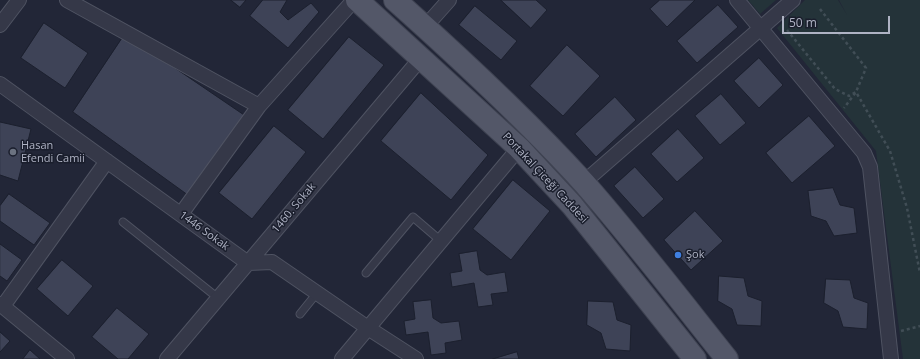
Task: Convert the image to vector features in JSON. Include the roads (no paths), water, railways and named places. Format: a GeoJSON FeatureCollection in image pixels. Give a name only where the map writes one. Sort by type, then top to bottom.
{"type":"FeatureCollection","features":[{"type":"Feature","properties":{"kind":"main road","name":"Portakal Çiceği Caddesi"},"geometry":{"type":"LineString","coordinates":[[356,0],[519,148],[572,205],[695,359]]}},
{"type":"Feature","properties":{"kind":"main road"},"geometry":{"type":"LineString","coordinates":[[395,0],[531,128],[583,183],[640,250],[727,359]]}},
{"type":"Feature","properties":{"kind":"street"},"geometry":{"type":"LineString","coordinates":[[0,25],[19,0]]}},
{"type":"Feature","properties":{"kind":"street"},"geometry":{"type":"LineString","coordinates":[[67,0],[259,106]]}},
{"type":"Feature","properties":{"kind":"street"},"geometry":{"type":"LineString","coordinates":[[181,214],[259,106],[356,0]]}},
{"type":"Feature","properties":{"kind":"street"},"geometry":{"type":"LineString","coordinates":[[425,28],[449,0]]}},
{"type":"Feature","properties":{"kind":"street"},"geometry":{"type":"LineString","coordinates":[[737,0],[864,153],[870,167],[891,359]]}},
{"type":"Feature","properties":{"kind":"street"},"geometry":{"type":"LineString","coordinates":[[583,183],[793,0]]}},
{"type":"Feature","properties":{"kind":"street","name":"1460. Sokak"},"geometry":{"type":"LineString","coordinates":[[167,359],[421,58]]}},
{"type":"Feature","properties":{"kind":"street","name":"1446 Sokak"},"geometry":{"type":"LineString","coordinates":[[0,84],[248,263]]}},
{"type":"Feature","properties":{"kind":"street"},"geometry":{"type":"LineString","coordinates":[[342,359],[519,148]]}},
{"type":"Feature","properties":{"kind":"street"},"geometry":{"type":"LineString","coordinates":[[67,359],[1,305],[107,161]]}},
{"type":"Feature","properties":{"kind":"street"},"geometry":{"type":"LineString","coordinates":[[248,263],[272,262],[416,359]]}},
{"type":"Feature","properties":{"kind":"lane"},"geometry":{"type":"LineString","coordinates":[[366,273],[413,217],[441,241]]}},
{"type":"Feature","properties":{"kind":"lane"},"geometry":{"type":"LineString","coordinates":[[123,222],[218,298]]}},
{"type":"Feature","properties":{"kind":"lane"},"geometry":{"type":"LineString","coordinates":[[300,314],[317,293]]}},
{"type":"Feature","properties":{"kind":"place","name":"Hasan Efendi Camii"},"geometry":{"type":"Point","coordinates":[13,152]}},
{"type":"Feature","properties":{"kind":"place","name":"Şok"},"geometry":{"type":"Point","coordinates":[678,255]}}]}
